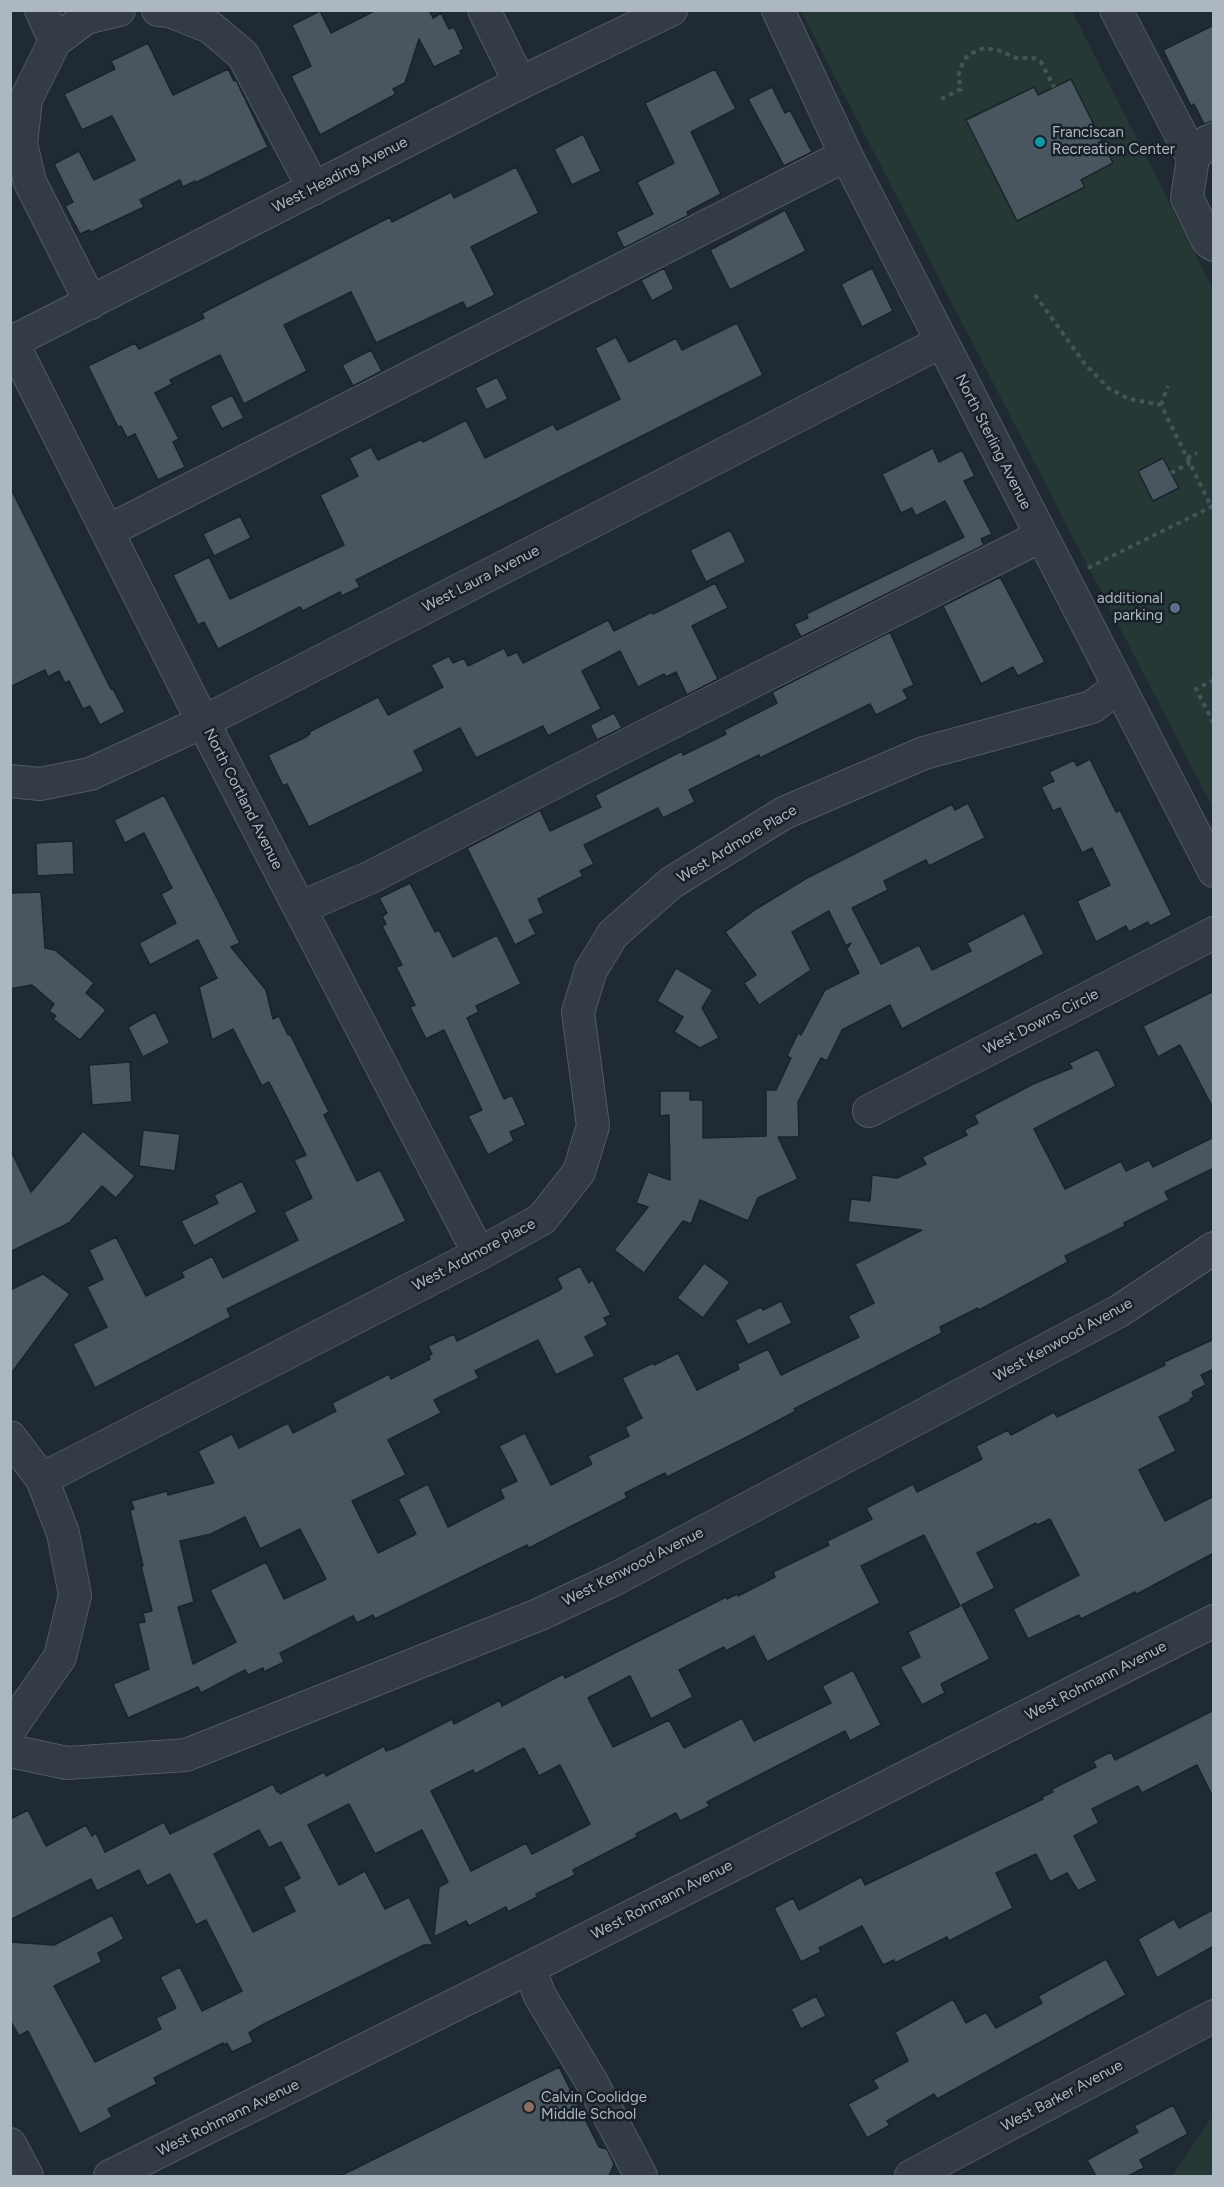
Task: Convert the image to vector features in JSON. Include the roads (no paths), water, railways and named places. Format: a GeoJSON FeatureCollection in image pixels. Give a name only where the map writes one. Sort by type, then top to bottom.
{"type":"FeatureCollection","features":[{"type":"Feature","properties":{"kind":"street"},"geometry":{"type":"LineString","coordinates":[[41,10],[55,41]]}},
{"type":"Feature","properties":{"kind":"street"},"geometry":{"type":"LineString","coordinates":[[91,303],[30,182],[21,144],[26,99],[55,41],[86,18],[119,10]]}},
{"type":"Feature","properties":{"kind":"street"},"geometry":{"type":"LineString","coordinates":[[158,10],[168,11],[210,27],[243,55],[314,189]]}},
{"type":"Feature","properties":{"kind":"street"},"geometry":{"type":"LineString","coordinates":[[484,10],[520,83]]}},
{"type":"Feature","properties":{"kind":"street","name":"West Heading Avenue"},"geometry":{"type":"LineString","coordinates":[[11,343],[520,83],[671,10]]}},
{"type":"Feature","properties":{"kind":"street","name":"North Sterling Avenue"},"geometry":{"type":"LineString","coordinates":[[778,10],[846,155],[1214,871]]}},
{"type":"Feature","properties":{"kind":"street"},"geometry":{"type":"LineString","coordinates":[[1118,11],[1203,148],[1187,198],[1208,241],[1214,245]]}},
{"type":"Feature","properties":{"kind":"street"},"geometry":{"type":"LineString","coordinates":[[108,531],[846,155]]}},
{"type":"Feature","properties":{"kind":"street","name":"West Laura Avenue"},"geometry":{"type":"LineString","coordinates":[[10,781],[40,784],[90,774],[203,722],[941,342]]}},
{"type":"Feature","properties":{"kind":"street","name":"North Cortland Avenue"},"geometry":{"type":"LineString","coordinates":[[11,343],[203,722],[479,1254]]}},
{"type":"Feature","properties":{"kind":"street"},"geometry":{"type":"LineString","coordinates":[[300,908],[371,877],[1041,536]]}},
{"type":"Feature","properties":{"kind":"street","name":"West Ardmore Place"},"geometry":{"type":"LineString","coordinates":[[42,1479],[479,1254],[542,1219],[579,1172],[593,1126],[578,1012],[591,970],[613,934],[671,883],[784,813],[924,753],[1092,707],[1118,687]]}},
{"type":"Feature","properties":{"kind":"street","name":"West Downs Circle"},"geometry":{"type":"LineString","coordinates":[[869,1111],[1214,933]]}},
{"type":"Feature","properties":{"kind":"street","name":"West Kenwood Avenue"},"geometry":{"type":"LineString","coordinates":[[10,1751],[67,1763],[186,1755],[538,1615],[617,1578],[1109,1317],[1214,1248]]}},
{"type":"Feature","properties":{"kind":"street"},"geometry":{"type":"LineString","coordinates":[[10,1437],[42,1479],[63,1533],[75,1595],[60,1657],[10,1729]]}},
{"type":"Feature","properties":{"kind":"street","name":"West Rohmann Avenue"},"geometry":{"type":"LineString","coordinates":[[110,2176],[529,1968],[1214,1621]]}},
{"type":"Feature","properties":{"kind":"street"},"geometry":{"type":"LineString","coordinates":[[529,1968],[540,1996],[590,2079],[641,2176]]}},
{"type":"Feature","properties":{"kind":"street","name":"West Barker Avenue"},"geometry":{"type":"LineString","coordinates":[[911,2176],[1214,2016]]}},
{"type":"Feature","properties":{"kind":"street"},"geometry":{"type":"LineString","coordinates":[[10,2144],[27,2176]]}},
{"type":"Feature","properties":{"kind":"place","name":"Franciscan Recreation Center"},"geometry":{"type":"Point","coordinates":[1040,142]}},
{"type":"Feature","properties":{"kind":"place","name":"additional parking"},"geometry":{"type":"Point","coordinates":[1175,608]}},
{"type":"Feature","properties":{"kind":"place","name":"Calvin Coolidge Middle School"},"geometry":{"type":"Point","coordinates":[529,2107]}}]}
